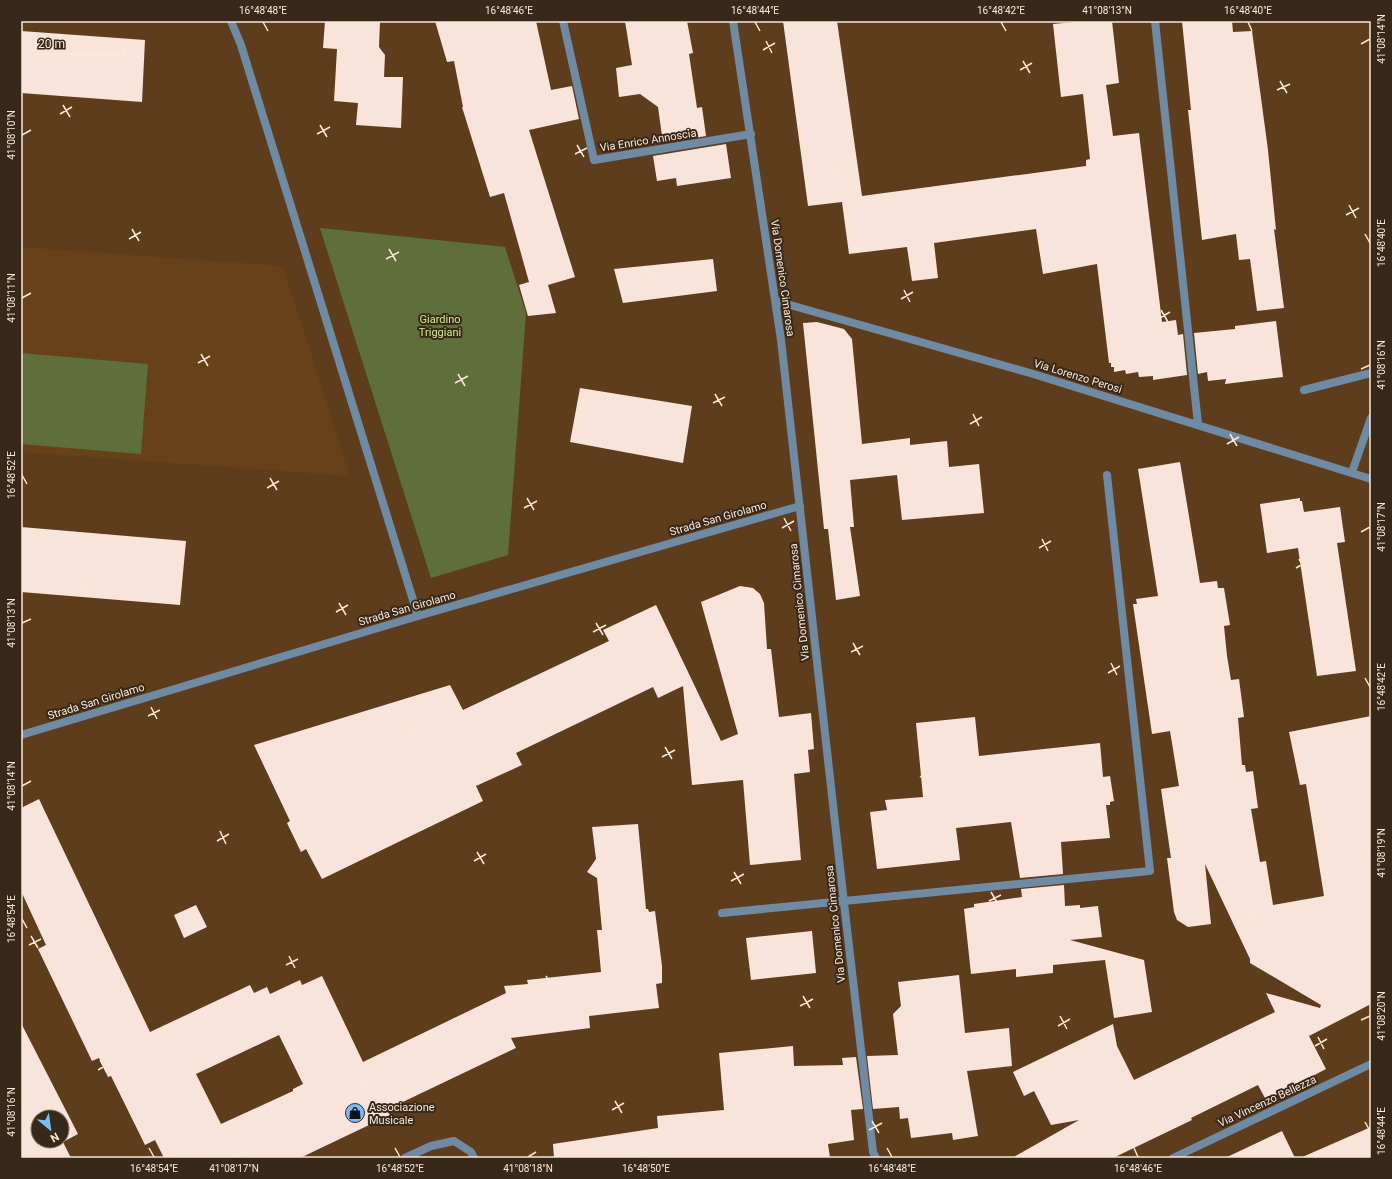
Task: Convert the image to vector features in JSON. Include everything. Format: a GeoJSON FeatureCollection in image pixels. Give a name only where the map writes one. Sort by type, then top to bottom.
{"type":"FeatureCollection","features":[{"type":"Feature","properties":{"kind":"street"},"geometry":{"type":"LineString","coordinates":[[231,21],[241,45],[418,616]]}},
{"type":"Feature","properties":{"kind":"street","name":"Via Enrico Annoscia"},"geometry":{"type":"LineString","coordinates":[[563,21],[594,160],[751,134]]}},
{"type":"Feature","properties":{"kind":"street","name":"Via Domenico Cimarosa"},"geometry":{"type":"LineString","coordinates":[[733,21],[776,301],[873,1152],[876,1158]]}},
{"type":"Feature","properties":{"kind":"street"},"geometry":{"type":"LineString","coordinates":[[1155,21],[1198,424]]}},
{"type":"Feature","properties":{"kind":"street","name":"Via Lorenzo Perosi"},"geometry":{"type":"LineString","coordinates":[[776,301],[1030,373],[1371,479]]}},
{"type":"Feature","properties":{"kind":"street"},"geometry":{"type":"LineString","coordinates":[[1304,390],[1371,373]]}},
{"type":"Feature","properties":{"kind":"street"},"geometry":{"type":"LineString","coordinates":[[1352,472],[1371,418]]}},
{"type":"Feature","properties":{"kind":"street"},"geometry":{"type":"LineString","coordinates":[[722,913],[844,903],[1150,871],[1107,475]]}},
{"type":"Feature","properties":{"kind":"street","name":"Strada San Girolamo"},"geometry":{"type":"LineString","coordinates":[[21,735],[418,616],[800,506]]}},
{"type":"Feature","properties":{"kind":"street","name":"Via Vincenzo Bellezza"},"geometry":{"type":"LineString","coordinates":[[1172,1158],[1371,1064]]}},
{"type":"Feature","properties":{"kind":"street"},"geometry":{"type":"LineString","coordinates":[[404,1158],[431,1146],[454,1141],[471,1152],[474,1158]]}},
{"type":"Feature","properties":{"kind":"shaded area"},"geometry":{"type":"Polygon","coordinates":[[[21,247],[283,266],[350,476],[21,452],[21,247]]]}},
{"type":"Feature","properties":{"kind":"green space","name":"Giardino Triggiani"},"geometry":{"type":"Polygon","coordinates":[[[320,228],[505,247],[526,313],[508,555],[431,578],[320,228]]]}},
{"type":"Feature","properties":{"kind":"green space"},"geometry":{"type":"Polygon","coordinates":[[[21,353],[148,364],[141,454],[21,444],[21,353]]]}},
{"type":"Feature","properties":{"kind":"building"},"geometry":{"type":"Polygon","coordinates":[[[325,21],[380,21],[379,47],[385,55],[384,77],[403,77],[401,128],[356,125],[358,103],[334,101],[337,49],[323,48],[325,21]]]}},
{"type":"Feature","properties":{"kind":"building"},"geometry":{"type":"Polygon","coordinates":[[[435,21],[536,21],[551,90],[572,86],[579,119],[529,130],[575,277],[548,285],[556,313],[528,316],[519,285],[529,282],[504,193],[490,197],[462,107],[454,61],[447,62],[435,21]]]}},
{"type":"Feature","properties":{"kind":"building"},"geometry":{"type":"Polygon","coordinates":[[[625,21],[687,21],[693,53],[689,54],[697,108],[702,107],[706,136],[663,143],[658,107],[640,94],[619,97],[616,68],[632,65],[625,21]]]}},
{"type":"Feature","properties":{"kind":"building"},"geometry":{"type":"Polygon","coordinates":[[[783,21],[837,21],[862,196],[1086,166],[1086,160],[1090,159],[1083,94],[1061,97],[1053,24],[1085,21],[1112,21],[1119,83],[1106,85],[1113,136],[1139,133],[1162,322],[1176,320],[1178,335],[1183,334],[1187,375],[1153,380],[1153,376],[1139,377],[1138,372],[1126,374],[1125,370],[1114,372],[1114,367],[1111,367],[1111,363],[1109,363],[1097,264],[1043,274],[1036,229],[934,243],[938,278],[912,281],[907,247],[849,254],[842,202],[808,206],[783,21]]]}},
{"type":"Feature","properties":{"kind":"building"},"geometry":{"type":"Polygon","coordinates":[[[1182,21],[1232,21],[1233,32],[1252,31],[1268,150],[1276,230],[1274,229],[1284,308],[1257,311],[1250,259],[1239,260],[1236,234],[1202,240],[1188,110],[1191,110],[1182,21]]]}},
{"type":"Feature","properties":{"kind":"building"},"geometry":{"type":"Polygon","coordinates":[[[21,31],[145,40],[142,102],[21,93],[21,31]]]}},
{"type":"Feature","properties":{"kind":"building"},"geometry":{"type":"Polygon","coordinates":[[[726,144],[731,178],[677,186],[676,178],[657,181],[653,156],[726,144]]]}},
{"type":"Feature","properties":{"kind":"building"},"geometry":{"type":"Polygon","coordinates":[[[713,259],[717,291],[623,303],[614,269],[713,259]]]}},
{"type":"Feature","properties":{"kind":"building"},"geometry":{"type":"Polygon","coordinates":[[[1276,321],[1283,377],[1225,384],[1226,379],[1208,381],[1207,372],[1198,374],[1194,333],[1235,329],[1235,326],[1276,321]]]}},
{"type":"Feature","properties":{"kind":"building"},"geometry":{"type":"Polygon","coordinates":[[[817,322],[844,329],[852,339],[862,444],[910,438],[910,445],[947,441],[949,467],[979,464],[984,513],[902,520],[897,475],[850,480],[854,527],[850,527],[860,596],[836,600],[828,529],[824,529],[803,323],[817,322]]]}},
{"type":"Feature","properties":{"kind":"building"},"geometry":{"type":"Polygon","coordinates":[[[580,388],[692,406],[683,463],[570,442],[580,388]]]}},
{"type":"Feature","properties":{"kind":"building"},"geometry":{"type":"Polygon","coordinates":[[[1180,462],[1200,583],[1217,581],[1218,588],[1224,588],[1230,625],[1224,626],[1227,656],[1231,680],[1239,679],[1244,717],[1238,718],[1242,765],[1245,765],[1246,772],[1253,771],[1258,808],[1251,809],[1260,862],[1266,861],[1273,905],[1324,896],[1306,784],[1300,785],[1289,732],[1371,716],[1371,1004],[1309,1036],[1326,1069],[1266,1100],[1258,1085],[1191,1118],[1192,1120],[1113,1158],[1012,1158],[1079,1120],[1051,1125],[1034,1091],[1024,1096],[1013,1072],[1113,1024],[1117,1046],[1134,1080],[1275,1012],[1266,993],[1320,1008],[1321,1005],[1250,963],[1250,959],[1205,864],[1211,924],[1188,927],[1177,920],[1174,912],[1167,858],[1171,858],[1161,789],[1179,786],[1170,731],[1152,734],[1133,604],[1137,604],[1136,599],[1158,596],[1138,469],[1180,462]]]}},
{"type":"Feature","properties":{"kind":"building"},"geometry":{"type":"Polygon","coordinates":[[[1300,498],[1304,512],[1340,507],[1345,542],[1337,543],[1356,671],[1317,676],[1298,548],[1267,553],[1260,504],[1300,498]]]}},
{"type":"Feature","properties":{"kind":"building"},"geometry":{"type":"Polygon","coordinates":[[[21,527],[186,541],[180,605],[21,592],[21,527]]]}},
{"type":"Feature","properties":{"kind":"building"},"geometry":{"type":"Polygon","coordinates":[[[740,586],[753,588],[760,594],[764,603],[767,649],[771,649],[779,717],[811,713],[814,749],[808,750],[810,772],[794,774],[801,860],[750,865],[743,780],[692,785],[683,686],[658,698],[653,687],[516,753],[522,765],[476,786],[483,801],[322,879],[306,849],[301,852],[287,823],[290,821],[254,745],[450,685],[463,710],[609,641],[603,630],[656,605],[721,741],[738,734],[701,602],[740,586]]]}},
{"type":"Feature","properties":{"kind":"building"},"geometry":{"type":"Polygon","coordinates":[[[975,717],[979,756],[1100,743],[1103,777],[1110,776],[1114,801],[1110,802],[1110,805],[1106,805],[1110,838],[1061,842],[1063,874],[1020,878],[1011,822],[956,828],[960,860],[877,869],[870,812],[887,810],[885,800],[923,797],[916,723],[975,717]]]}},
{"type":"Feature","properties":{"kind":"building"},"geometry":{"type":"Polygon","coordinates":[[[39,799],[150,1032],[250,985],[254,993],[267,987],[270,994],[300,980],[302,985],[322,976],[363,1062],[506,993],[504,986],[528,984],[527,980],[601,972],[597,930],[602,930],[597,878],[587,872],[596,859],[592,827],[638,824],[646,909],[648,909],[649,912],[655,911],[662,966],[662,983],[656,984],[659,1008],[589,1016],[590,1028],[511,1038],[516,1048],[386,1110],[390,1115],[300,1158],[164,1158],[155,1140],[145,1145],[111,1076],[108,1077],[99,1058],[92,1061],[38,949],[46,945],[21,891],[21,808],[39,799]],[[279,1035],[196,1074],[221,1124],[293,1091],[293,1089],[303,1084],[279,1035]]]}},
{"type":"Feature","properties":{"kind":"building"},"geometry":{"type":"Polygon","coordinates":[[[1064,885],[1065,906],[1080,905],[1080,908],[1098,906],[1102,937],[1070,940],[1144,960],[1152,1012],[1114,1018],[1105,960],[1053,965],[1053,973],[1016,977],[1016,969],[971,974],[964,909],[974,907],[974,904],[1022,897],[1021,889],[1064,885]]]}},
{"type":"Feature","properties":{"kind":"building"},"geometry":{"type":"Polygon","coordinates":[[[196,905],[207,927],[184,938],[174,915],[196,905]]]}},
{"type":"Feature","properties":{"kind":"building"},"geometry":{"type":"Polygon","coordinates":[[[812,931],[816,973],[751,980],[746,938],[812,931]]]}},
{"type":"Feature","properties":{"kind":"building"},"geometry":{"type":"Polygon","coordinates":[[[959,975],[965,1033],[1009,1028],[1012,1066],[967,1071],[978,1136],[953,1140],[952,1133],[911,1138],[908,1118],[900,1119],[899,1107],[873,1109],[867,1056],[898,1055],[893,1014],[901,1006],[898,982],[959,975]]]}},
{"type":"Feature","properties":{"kind":"building"},"geometry":{"type":"Polygon","coordinates":[[[21,1023],[65,1109],[30,1109],[30,1149],[66,1149],[71,1158],[21,1158],[21,1023]]]}},
{"type":"Feature","properties":{"kind":"building"},"geometry":{"type":"Polygon","coordinates":[[[793,1046],[794,1066],[843,1065],[842,1058],[856,1057],[863,1109],[851,1110],[854,1140],[828,1144],[830,1158],[554,1158],[553,1144],[658,1128],[657,1116],[724,1110],[719,1053],[793,1046]]]}},
{"type":"Feature","properties":{"kind":"building"},"geometry":{"type":"Polygon","coordinates":[[[70,1118],[78,1134],[70,1138],[70,1118]]]}},
{"type":"Feature","properties":{"kind":"building"},"geometry":{"type":"Polygon","coordinates":[[[1371,1127],[1371,1158],[1300,1158],[1371,1127]]]}},
{"type":"Feature","properties":{"kind":"building"},"geometry":{"type":"Polygon","coordinates":[[[1282,1131],[1295,1158],[1225,1158],[1282,1131]]]}},
{"type":"Feature","properties":{"kind":"place","name":"Associazione Musicale"},"geometry":{"type":"Point","coordinates":[355,1113]}}]}
